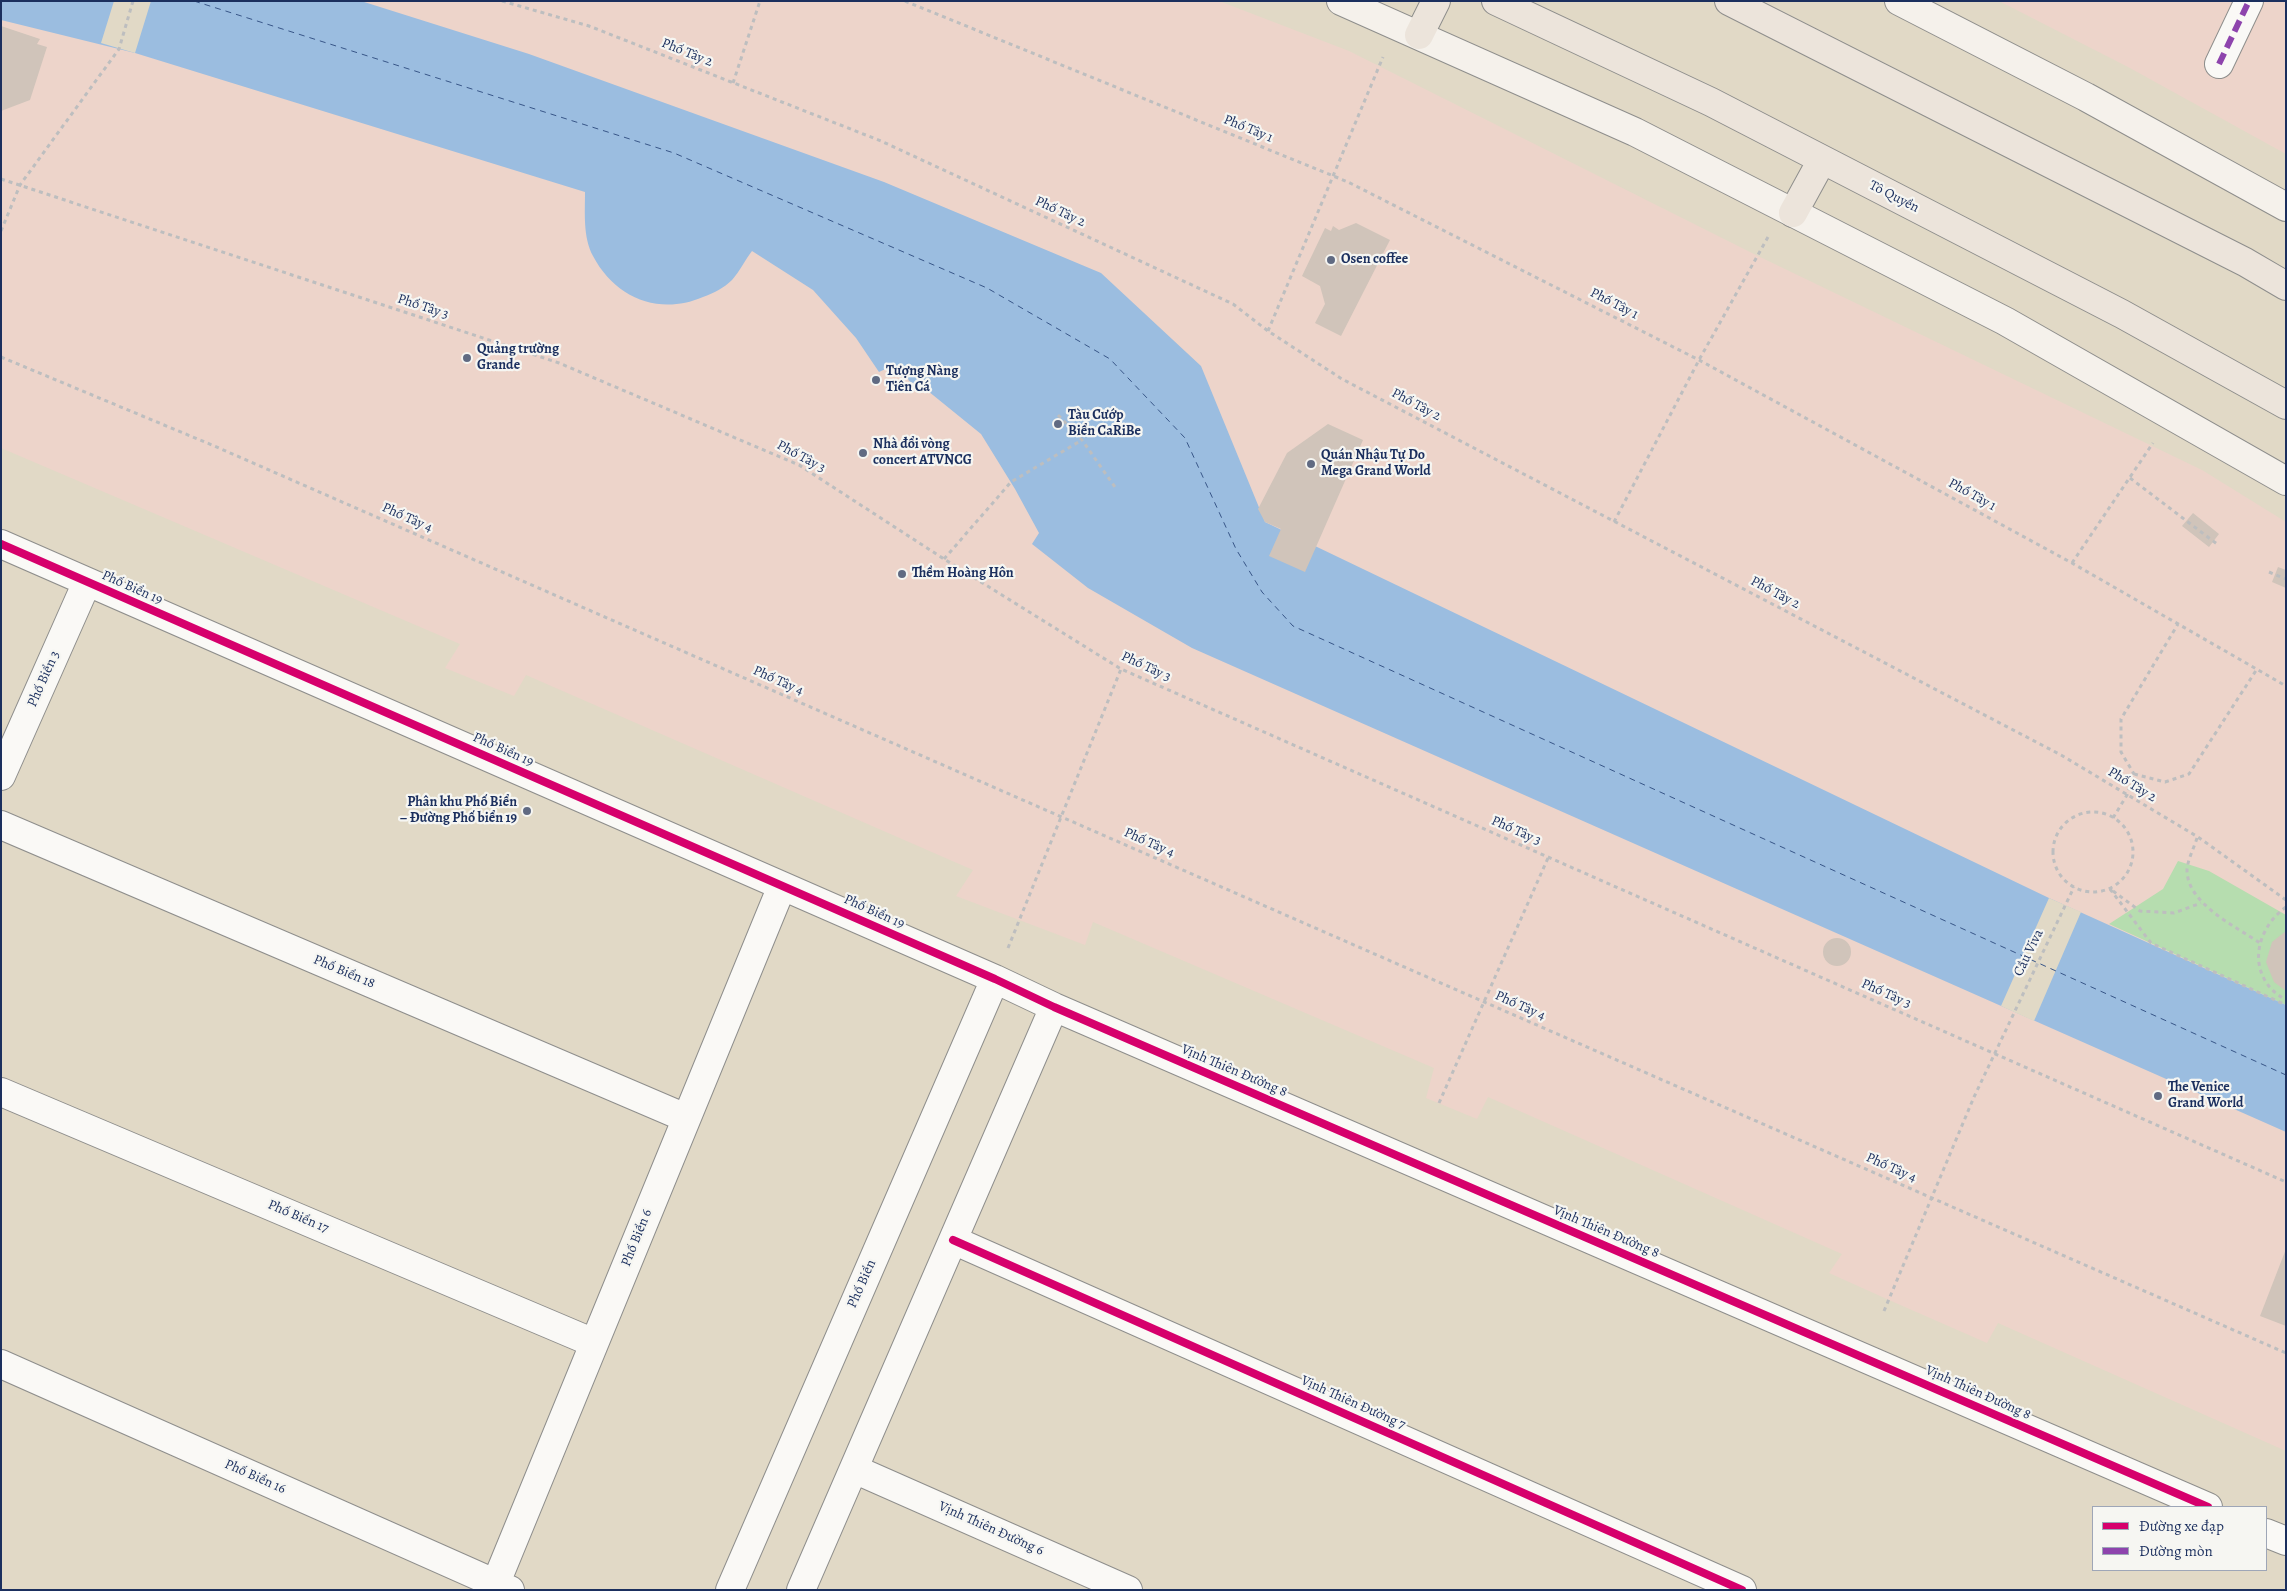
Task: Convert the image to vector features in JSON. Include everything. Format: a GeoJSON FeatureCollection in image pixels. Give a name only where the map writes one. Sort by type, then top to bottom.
{"type":"FeatureCollection","features":[{"type":"Feature","properties":{"kind":"main road"},"geometry":{"type":"LineString","coordinates":[[1341,1],[1635,132],[2005,321],[2286,480]]}},
{"type":"Feature","properties":{"kind":"main road"},"geometry":{"type":"LineString","coordinates":[[1408,30],[1436,1]]}},
{"type":"Feature","properties":{"kind":"main road","name":"Tô Quyền"},"geometry":{"type":"LineString","coordinates":[[1496,1],[1711,102],[2122,314],[2286,404]]}},
{"type":"Feature","properties":{"kind":"main road"},"geometry":{"type":"LineString","coordinates":[[1728,1],[2245,262],[2286,286]]}},
{"type":"Feature","properties":{"kind":"main road"},"geometry":{"type":"LineString","coordinates":[[1899,1],[2086,97],[2286,207]]}},
{"type":"Feature","properties":{"kind":"main road"},"geometry":{"type":"LineString","coordinates":[[1788,210],[1822,160]]}},
{"type":"Feature","properties":{"kind":"street"},"geometry":{"type":"LineString","coordinates":[[2219,64],[2249,1]]}},
{"type":"Feature","properties":{"kind":"street","name":"Phố Biển 19"},"geometry":{"type":"LineString","coordinates":[[1,544],[995,979]]}},
{"type":"Feature","properties":{"kind":"street","name":"Phố Biển 3"},"geometry":{"type":"LineString","coordinates":[[1,776],[87,582]]}},
{"type":"Feature","properties":{"kind":"street","name":"Phố Biển 18"},"geometry":{"type":"LineString","coordinates":[[1,825],[686,1118]]}},
{"type":"Feature","properties":{"kind":"street","name":"Phố Biển 6"},"geometry":{"type":"LineString","coordinates":[[499,1588],[594,1343],[782,886]]}},
{"type":"Feature","properties":{"kind":"street","name":"Vịnh Thiên Đường 8"},"geometry":{"type":"LineString","coordinates":[[995,979],[1054,1007],[2206,1506]]}},
{"type":"Feature","properties":{"kind":"street","name":"Phố Biển"},"geometry":{"type":"LineString","coordinates":[[730,1590],[995,979]]}},
{"type":"Feature","properties":{"kind":"street"},"geometry":{"type":"LineString","coordinates":[[801,1590],[1054,1007]]}},
{"type":"Feature","properties":{"kind":"street","name":"Phố Biển 17"},"geometry":{"type":"LineString","coordinates":[[1,1092],[594,1343]]}},
{"type":"Feature","properties":{"kind":"street","name":"Vịnh Thiên Đường 7"},"geometry":{"type":"LineString","coordinates":[[953,1240],[1742,1590]]}},
{"type":"Feature","properties":{"kind":"street","name":"Phố Biển 16"},"geometry":{"type":"LineString","coordinates":[[1,1364],[499,1588]]}},
{"type":"Feature","properties":{"kind":"street","name":"Vịnh Thiên Đường 6"},"geometry":{"type":"LineString","coordinates":[[854,1469],[1128,1590]]}},
{"type":"Feature","properties":{"kind":"street"},"geometry":{"type":"LineString","coordinates":[[2267,1533],[2286,1541]]}},
{"type":"Feature","properties":{"kind":"path"},"geometry":{"type":"LineString","coordinates":[[1,231],[20,185],[119,49],[133,1]]}},
{"type":"Feature","properties":{"kind":"path"},"geometry":{"type":"LineString","coordinates":[[733,83],[760,1]]}},
{"type":"Feature","properties":{"kind":"path"},"geometry":{"type":"LineString","coordinates":[[1268,331],[1333,176],[1408,30]]}},
{"type":"Feature","properties":{"kind":"path"},"geometry":{"type":"LineString","coordinates":[[1614,522],[1699,360],[1788,210]]}},
{"type":"Feature","properties":{"kind":"path"},"geometry":{"type":"LineString","coordinates":[[1058,414],[1082,440],[1117,490]]}},
{"type":"Feature","properties":{"kind":"path"},"geometry":{"type":"LineString","coordinates":[[2072,563],[2172,415]]}},
{"type":"Feature","properties":{"kind":"path"},"geometry":{"type":"LineString","coordinates":[[944,559],[1011,482],[1082,440]]}},
{"type":"Feature","properties":{"kind":"path"},"geometry":{"type":"LineString","coordinates":[[2130,478],[2217,544]]}},
{"type":"Feature","properties":{"kind":"path"},"geometry":{"type":"LineString","coordinates":[[2269,572],[2286,580]]}},
{"type":"Feature","properties":{"kind":"path"},"geometry":{"type":"LineString","coordinates":[[2178,624],[2122,719],[2121,752],[2134,774],[2165,782],[2189,774],[2257,669]]}},
{"type":"Feature","properties":{"kind":"path"},"geometry":{"type":"LineString","coordinates":[[995,979],[1121,669]]}},
{"type":"Feature","properties":{"kind":"path"},"geometry":{"type":"LineString","coordinates":[[2113,818],[2127,795],[2134,774]]}},
{"type":"Feature","properties":{"kind":"path"},"geometry":{"type":"LineString","coordinates":[[2101,813],[2113,818],[2124,827],[2130,838],[2133,851],[2131,864],[2126,876],[2110,888],[2091,893],[2067,883],[2058,873],[2053,861],[2053,847],[2057,834],[2064,824],[2082,814],[2101,813]]}},
{"type":"Feature","properties":{"kind":"path"},"geometry":{"type":"LineString","coordinates":[[2198,837],[2187,870],[2189,886],[2201,902],[2260,943]]}},
{"type":"Feature","properties":{"kind":"path"},"geometry":{"type":"LineString","coordinates":[[1439,1103],[1548,858]]}},
{"type":"Feature","properties":{"kind":"path"},"geometry":{"type":"LineString","coordinates":[[2110,888],[2140,911],[2174,913],[2201,902]]}},
{"type":"Feature","properties":{"kind":"path"},"geometry":{"type":"LineString","coordinates":[[2110,888],[2151,943],[2286,1005]]}},
{"type":"Feature","properties":{"kind":"path"},"geometry":{"type":"LineString","coordinates":[[2286,907],[2269,921],[2261,936],[2258,956],[2260,968],[2267,984],[2278,996],[2286,1000]]}},
{"type":"Feature","properties":{"kind":"shaded area"},"geometry":{"type":"Polygon","coordinates":[[[1,1],[1219,1],[1349,51],[1758,256],[2202,470],[2286,522],[2286,1451],[1998,1323],[1987,1343],[1889,1300],[1829,1273],[1842,1254],[1488,1097],[1477,1119],[1426,1098],[1434,1068],[1093,922],[1085,945],[956,896],[973,870],[526,675],[514,696],[445,668],[460,644],[1,448],[1,1]]]}},
{"type":"Feature","properties":{"kind":"shaded area"},"geometry":{"type":"Polygon","coordinates":[[[1999,1],[2286,1],[2286,154],[2128,67],[1999,1]]]}},
{"type":"Feature","properties":{"kind":"green space"},"geometry":{"type":"Polygon","coordinates":[[[2178,861],[2209,871],[2286,915],[2286,1005],[2109,924],[2163,889],[2178,861]]]}},
{"type":"Feature","properties":{"kind":"water"},"geometry":{"type":"Polygon","coordinates":[[[1,1],[361,1],[529,54],[884,182],[1101,273],[1201,366],[1265,522],[2049,898],[2286,1005],[2286,1132],[1192,648],[1088,588],[1032,544],[1039,533],[1015,489],[981,434],[928,391],[909,381],[905,371],[894,365],[879,372],[856,338],[813,290],[752,251],[732,280],[711,294],[687,302],[670,305],[640,299],[613,283],[602,271],[593,256],[586,233],[585,192],[135,53],[1,20],[1,1]]]}},
{"type":"Feature","properties":{"kind":"pier"},"geometry":{"type":"Polygon","coordinates":[[[114,1],[151,1],[135,53],[101,43],[114,1]]]}},
{"type":"Feature","properties":{"kind":"pier"},"geometry":{"type":"Polygon","coordinates":[[[2049,898],[2081,912],[2034,1021],[2001,1006],[2049,898]]]}},
{"type":"Feature","properties":{"kind":"building"},"geometry":{"type":"Polygon","coordinates":[[[1,26],[40,39],[37,44],[47,47],[30,100],[1,111],[1,26]]]}},
{"type":"Feature","properties":{"kind":"building"},"geometry":{"type":"Polygon","coordinates":[[[1356,223],[1390,240],[1341,336],[1315,323],[1325,304],[1320,286],[1302,276],[1325,228],[1331,231],[1333,226],[1339,230],[1356,223]]]}},
{"type":"Feature","properties":{"kind":"building"},"geometry":{"type":"Polygon","coordinates":[[[1328,424],[1363,440],[1305,572],[1269,556],[1281,529],[1265,522],[1258,509],[1287,453],[1328,424]]]}},
{"type":"Feature","properties":{"kind":"building"},"geometry":{"type":"Polygon","coordinates":[[[2193,513],[2219,534],[2209,547],[2182,526],[2193,513]]]}},
{"type":"Feature","properties":{"kind":"building"},"geometry":{"type":"Polygon","coordinates":[[[2278,567],[2286,570],[2286,588],[2272,582],[2278,567]]]}},
{"type":"Feature","properties":{"kind":"building"},"geometry":{"type":"Polygon","coordinates":[[[2286,931],[2286,991],[2274,982],[2266,962],[2272,942],[2286,931]]]}},
{"type":"Feature","properties":{"kind":"building"},"geometry":{"type":"Polygon","coordinates":[[[1837,938],[1847,942],[1851,952],[1847,962],[1837,966],[1827,962],[1823,952],[1827,942],[1837,938]]]}},
{"type":"Feature","properties":{"kind":"building"},"geometry":{"type":"Polygon","coordinates":[[[2286,1249],[2286,1326],[2260,1316],[2286,1249]]]}},
{"type":"Feature","properties":{"kind":"ferry route"},"geometry":{"type":"LineString","coordinates":[[194,1],[674,153],[987,288],[1110,359],[1185,438],[1236,549],[1262,592],[1293,626],[2286,1075]]}},
{"type":"Feature","properties":{"kind":"marked path"},"geometry":{"type":"LineString","coordinates":[[2219,64],[2249,1]]}},
{"type":"Feature","properties":{"kind":"cycle path"},"geometry":{"type":"LineString","coordinates":[[1,544],[995,979],[1054,1007],[2206,1506]]}},
{"type":"Feature","properties":{"kind":"cycle path"},"geometry":{"type":"LineString","coordinates":[[953,1240],[1742,1590]]}},
{"type":"Feature","properties":{"kind":"place","name":"Osen coffee"},"geometry":{"type":"Point","coordinates":[1331,260]}},
{"type":"Feature","properties":{"kind":"place","name":"Quảng trường Grande"},"geometry":{"type":"Point","coordinates":[467,358]}},
{"type":"Feature","properties":{"kind":"place","name":"Tượng Nàng Tiên Cá"},"geometry":{"type":"Point","coordinates":[876,380]}},
{"type":"Feature","properties":{"kind":"place","name":"Tàu Cướp Biển CaRiBe"},"geometry":{"type":"Point","coordinates":[1058,424]}},
{"type":"Feature","properties":{"kind":"place","name":"Nhà đổi vòng concert ATVNCG"},"geometry":{"type":"Point","coordinates":[863,453]}},
{"type":"Feature","properties":{"kind":"place","name":"Quán Nhậu Tự Do Mega Grand World"},"geometry":{"type":"Point","coordinates":[1311,464]}},
{"type":"Feature","properties":{"kind":"place","name":"Thềm Hoàng Hôn"},"geometry":{"type":"Point","coordinates":[902,574]}},
{"type":"Feature","properties":{"kind":"place","name":"Phân khu Phố Biển – Đường Phố biển 19"},"geometry":{"type":"Point","coordinates":[527,811]}},
{"type":"Feature","properties":{"kind":"place","name":"The Venice Grand World"},"geometry":{"type":"Point","coordinates":[2158,1096]}}]}
